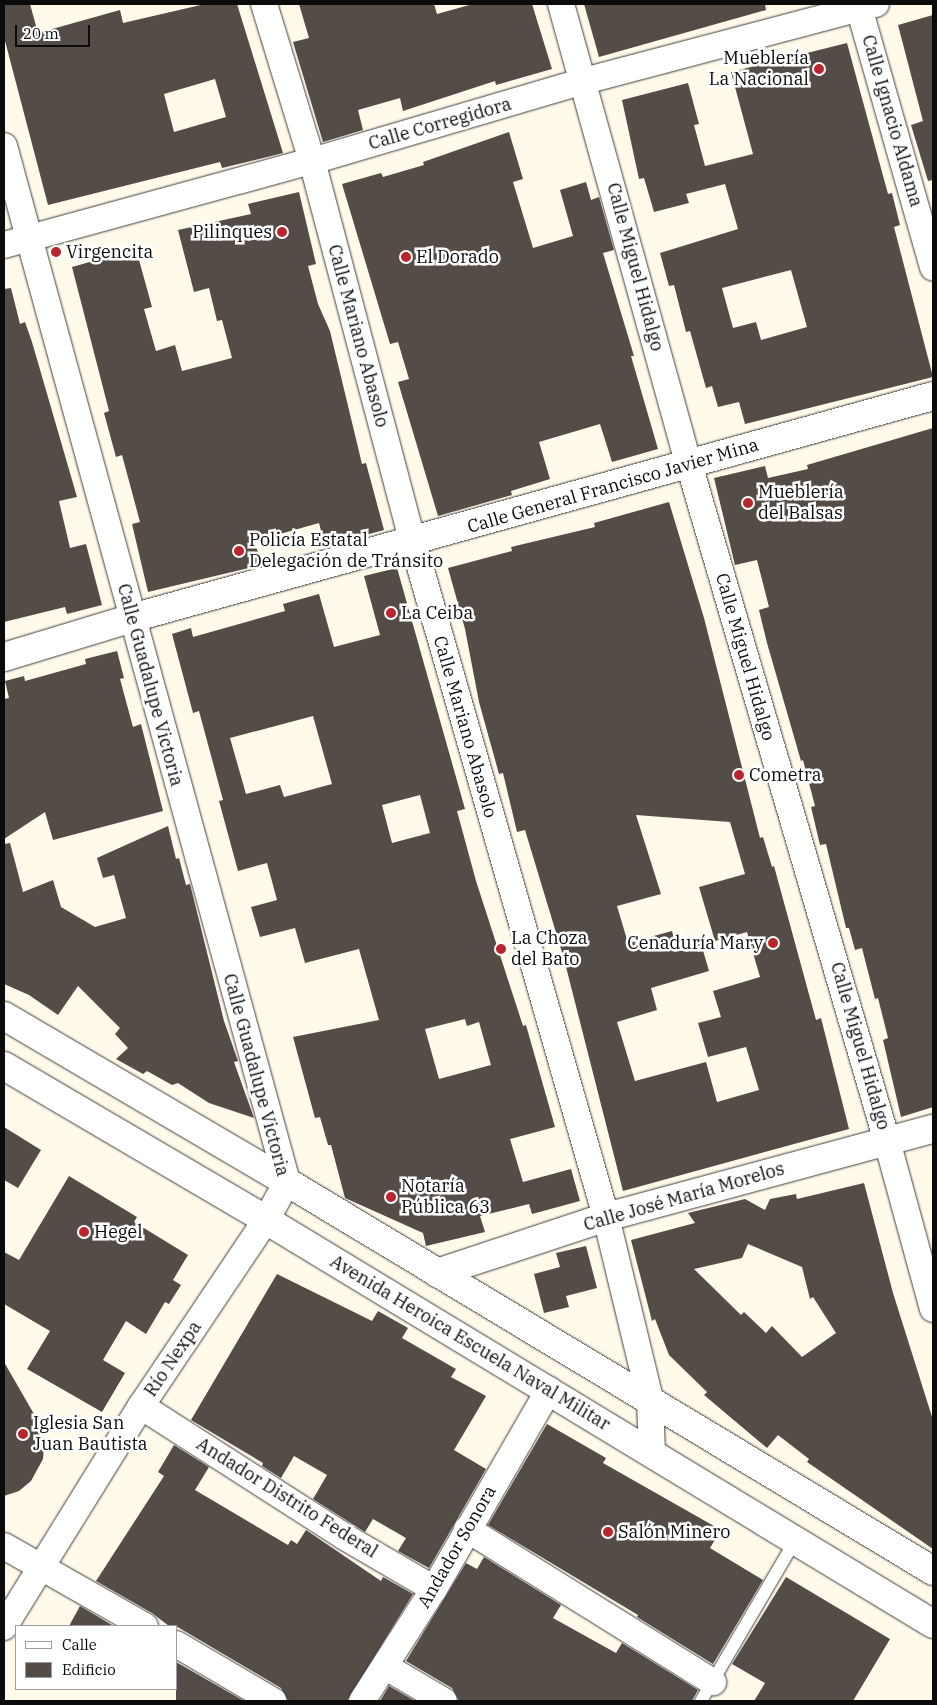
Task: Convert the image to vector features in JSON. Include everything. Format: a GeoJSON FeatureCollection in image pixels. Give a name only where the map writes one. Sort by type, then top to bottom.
{"type":"FeatureCollection","features":[{"type":"Feature","properties":{"kind":"street","name":"Calle Mariano Abasolo"},"geometry":{"type":"LineString","coordinates":[[264,4],[312,162],[412,542],[606,1217],[650,1400],[652,1453]]}},
{"type":"Feature","properties":{"kind":"street","name":"Calle Miguel Hidalgo"},"geometry":{"type":"LineString","coordinates":[[561,4],[584,81],[689,464],[887,1140],[933,1309]]}},
{"type":"Feature","properties":{"kind":"street","name":"Calle Corregidora"},"geometry":{"type":"LineString","coordinates":[[4,245],[312,162],[584,81],[864,5]]}},
{"type":"Feature","properties":{"kind":"street","name":"Calle Ignacio Aldama"},"geometry":{"type":"LineString","coordinates":[[864,5],[933,268]]}},
{"type":"Feature","properties":{"kind":"street","name":"Calle Guadalupe Victoria"},"geometry":{"type":"LineString","coordinates":[[4,146],[286,1182],[266,1220]]}},
{"type":"Feature","properties":{"kind":"street","name":"Calle General Francisco Javier Mina"},"geometry":{"type":"LineString","coordinates":[[4,657],[132,618],[412,542],[933,396]]}},
{"type":"Feature","properties":{"kind":"street"},"geometry":{"type":"LineString","coordinates":[[4,1016],[286,1182],[933,1571]]}},
{"type":"Feature","properties":{"kind":"street","name":"Avenida Heroica Escuela Naval Militar"},"geometry":{"type":"LineString","coordinates":[[4,1066],[266,1220],[933,1624]]}},
{"type":"Feature","properties":{"kind":"street","name":"Calle José María Morelos"},"geometry":{"type":"LineString","coordinates":[[437,1273],[606,1217],[933,1129]]}},
{"type":"Feature","properties":{"kind":"street","name":"Río Nexpa"},"geometry":{"type":"LineString","coordinates":[[4,1628],[39,1567],[141,1406],[266,1220]]}},
{"type":"Feature","properties":{"kind":"street","name":"Andador Sonora"},"geometry":{"type":"LineString","coordinates":[[362,1701],[386,1667],[434,1589],[549,1390]]}},
{"type":"Feature","properties":{"kind":"street","name":"Andador Distrito Federal"},"geometry":{"type":"LineString","coordinates":[[141,1406],[345,1537],[434,1589]]}},
{"type":"Feature","properties":{"kind":"street"},"geometry":{"type":"LineString","coordinates":[[467,1529],[707,1691]]}},
{"type":"Feature","properties":{"kind":"street"},"geometry":{"type":"LineString","coordinates":[[4,1546],[143,1625]]}},
{"type":"Feature","properties":{"kind":"street"},"geometry":{"type":"LineString","coordinates":[[178,1645],[273,1701]]}},
{"type":"Feature","properties":{"kind":"street"},"geometry":{"type":"LineString","coordinates":[[386,1667],[444,1701]]}},
{"type":"Feature","properties":{"kind":"lane"},"geometry":{"type":"LineString","coordinates":[[707,1691],[795,1540]]}},
{"type":"Feature","properties":{"kind":"building"},"geometry":{"type":"Polygon","coordinates":[[[4,4],[30,4],[38,33],[120,10],[123,23],[205,4],[237,4],[283,153],[222,168],[220,162],[48,205],[4,37],[4,4]],[[215,79],[164,94],[174,132],[226,117],[215,79]]]}},
{"type":"Feature","properties":{"kind":"building"},"geometry":{"type":"Polygon","coordinates":[[[299,4],[434,4],[437,14],[473,4],[532,4],[552,69],[496,85],[495,81],[403,111],[400,98],[358,110],[363,130],[323,142],[293,42],[309,38],[299,4]]]}},
{"type":"Feature","properties":{"kind":"building"},"geometry":{"type":"Polygon","coordinates":[[[584,4],[765,4],[766,10],[599,57],[584,4]]]}},
{"type":"Feature","properties":{"kind":"building"},"geometry":{"type":"Polygon","coordinates":[[[933,15],[933,180],[928,181],[911,125],[923,121],[898,25],[933,15]]]}},
{"type":"Feature","properties":{"kind":"building"},"geometry":{"type":"Polygon","coordinates":[[[847,43],[888,194],[892,193],[900,225],[894,227],[933,377],[745,424],[739,402],[718,407],[712,386],[706,388],[690,331],[686,332],[674,285],[669,286],[660,253],[738,229],[725,184],[686,194],[689,203],[654,212],[644,178],[639,179],[622,100],[688,83],[699,124],[694,125],[705,166],[753,154],[731,72],[847,43]],[[791,270],[722,288],[733,328],[756,322],[761,340],[807,327],[791,270]]]}},
{"type":"Feature","properties":{"kind":"building"},"geometry":{"type":"Polygon","coordinates":[[[509,132],[523,179],[513,182],[533,248],[573,236],[560,190],[586,182],[591,200],[599,197],[614,250],[603,253],[634,356],[631,356],[658,449],[612,462],[600,424],[539,442],[550,479],[511,491],[512,495],[438,516],[398,382],[409,379],[398,342],[390,344],[342,184],[381,173],[383,177],[424,165],[423,162],[509,132]]]}},
{"type":"Feature","properties":{"kind":"building"},"geometry":{"type":"Polygon","coordinates":[[[299,192],[316,264],[308,266],[318,304],[330,331],[362,464],[366,463],[384,530],[325,546],[319,523],[255,541],[261,565],[148,592],[132,524],[140,522],[122,455],[116,457],[104,413],[109,411],[72,267],[136,249],[152,307],[144,309],[156,351],[175,345],[182,371],[232,358],[222,320],[217,321],[209,288],[194,292],[178,230],[251,214],[248,204],[299,192]]]}},
{"type":"Feature","properties":{"kind":"building"},"geometry":{"type":"Polygon","coordinates":[[[11,288],[20,324],[25,322],[32,342],[77,497],[59,501],[70,548],[86,544],[102,605],[67,614],[65,607],[4,622],[4,289],[11,288]]]}},
{"type":"Feature","properties":{"kind":"building"},"geometry":{"type":"Polygon","coordinates":[[[933,428],[933,1107],[901,1117],[883,1040],[888,1038],[878,998],[875,999],[862,948],[855,950],[849,928],[846,928],[826,844],[820,845],[811,807],[815,806],[803,760],[801,761],[767,643],[759,610],[769,607],[757,560],[735,565],[714,478],[765,466],[768,478],[808,469],[807,465],[933,428]]]}},
{"type":"Feature","properties":{"kind":"building"},"geometry":{"type":"Polygon","coordinates":[[[669,502],[704,618],[760,838],[763,837],[772,867],[774,866],[816,1020],[821,1018],[849,1129],[623,1191],[564,959],[525,830],[517,832],[503,773],[499,774],[479,702],[465,629],[448,568],[512,551],[511,547],[595,527],[594,523],[669,502]],[[636,815],[661,894],[617,906],[628,943],[672,931],[676,947],[700,940],[709,971],[651,988],[657,1010],[617,1022],[635,1081],[706,1062],[717,1102],[759,1090],[746,1047],[708,1057],[698,1023],[721,1017],[713,991],[760,977],[747,932],[715,941],[699,887],[745,874],[730,822],[636,815]]]}},
{"type":"Feature","properties":{"kind":"building"},"geometry":{"type":"Polygon","coordinates":[[[397,568],[465,809],[457,811],[476,881],[523,1026],[526,1025],[555,1127],[510,1139],[523,1182],[571,1169],[580,1201],[532,1214],[529,1204],[480,1216],[485,1232],[426,1246],[423,1233],[345,1198],[331,1145],[328,1145],[320,1117],[315,1118],[293,1037],[379,1020],[359,949],[305,963],[295,928],[260,937],[251,907],[277,900],[267,863],[238,871],[219,801],[223,800],[199,711],[193,713],[172,634],[191,628],[193,637],[285,611],[283,604],[319,594],[334,647],[380,635],[364,576],[397,568]],[[313,716],[230,738],[246,794],[280,785],[284,797],[332,784],[313,716]],[[420,795],[382,805],[392,843],[430,833],[420,795]],[[465,1019],[425,1029],[439,1079],[491,1065],[479,1022],[467,1026],[465,1019]]]}},
{"type":"Feature","properties":{"kind":"building"},"geometry":{"type":"Polygon","coordinates":[[[117,651],[124,678],[120,679],[133,727],[141,724],[163,811],[53,840],[45,812],[4,839],[4,699],[9,698],[5,681],[24,676],[25,681],[86,664],[85,659],[117,651]]]}},
{"type":"Feature","properties":{"kind":"building"},"geometry":{"type":"Polygon","coordinates":[[[168,826],[176,859],[179,858],[186,885],[190,884],[224,1021],[238,1061],[234,1062],[254,1118],[209,1103],[178,1083],[172,1085],[147,1071],[143,1074],[116,1059],[128,1048],[115,1034],[120,1028],[78,986],[58,1015],[29,995],[4,984],[4,844],[10,843],[23,892],[53,880],[61,907],[95,927],[126,918],[114,875],[103,878],[97,858],[168,826]]]}},
{"type":"Feature","properties":{"kind":"building"},"geometry":{"type":"Polygon","coordinates":[[[4,1127],[41,1150],[18,1188],[4,1180],[4,1127]]]}},
{"type":"Feature","properties":{"kind":"building"},"geometry":{"type":"Polygon","coordinates":[[[69,1176],[137,1217],[134,1222],[188,1255],[173,1280],[181,1285],[169,1304],[165,1302],[146,1334],[126,1321],[103,1360],[125,1373],[102,1412],[27,1369],[50,1331],[4,1304],[4,1252],[19,1260],[69,1176]]]}},
{"type":"Feature","properties":{"kind":"building"},"geometry":{"type":"Polygon","coordinates":[[[864,1183],[893,1293],[933,1420],[933,1549],[807,1462],[809,1459],[778,1435],[767,1448],[704,1395],[707,1392],[669,1355],[655,1319],[652,1321],[631,1240],[695,1223],[688,1213],[745,1199],[765,1210],[770,1199],[796,1194],[797,1199],[864,1183]],[[748,1244],[742,1258],[694,1269],[741,1315],[744,1312],[766,1333],[772,1326],[802,1357],[836,1333],[813,1297],[810,1299],[802,1267],[748,1244]]]}},
{"type":"Feature","properties":{"kind":"building"},"geometry":{"type":"Polygon","coordinates":[[[586,1246],[597,1288],[566,1296],[569,1307],[544,1313],[534,1274],[560,1267],[556,1253],[586,1246]]]}},
{"type":"Feature","properties":{"kind":"building"},"geometry":{"type":"Polygon","coordinates":[[[277,1274],[372,1321],[378,1311],[408,1328],[402,1338],[456,1369],[451,1377],[486,1396],[454,1450],[486,1469],[429,1568],[398,1551],[406,1538],[373,1519],[365,1532],[313,1499],[327,1475],[294,1456],[281,1478],[262,1466],[263,1463],[191,1420],[277,1274]]]}},
{"type":"Feature","properties":{"kind":"building","name":"Iglesia San Juan Bautista"},"geometry":{"type":"Polygon","coordinates":[[[4,1362],[38,1421],[44,1446],[43,1459],[31,1481],[19,1491],[4,1496],[4,1362]]]}},
{"type":"Feature","properties":{"kind":"building"},"geometry":{"type":"Polygon","coordinates":[[[547,1424],[606,1458],[603,1463],[721,1530],[710,1548],[763,1580],[713,1664],[637,1617],[638,1615],[488,1525],[547,1424]]]}},
{"type":"Feature","properties":{"kind":"building"},"geometry":{"type":"Polygon","coordinates":[[[174,1445],[209,1467],[195,1490],[288,1545],[291,1540],[297,1544],[306,1530],[381,1581],[383,1577],[413,1594],[347,1701],[288,1701],[281,1688],[178,1627],[178,1625],[168,1625],[152,1613],[96,1581],[164,1476],[158,1472],[174,1445]]]}},
{"type":"Feature","properties":{"kind":"building"},"geometry":{"type":"Polygon","coordinates":[[[484,1557],[561,1605],[553,1618],[616,1653],[622,1643],[698,1690],[692,1701],[459,1701],[452,1688],[406,1661],[466,1563],[477,1569],[484,1557]]]}},
{"type":"Feature","properties":{"kind":"building"},"geometry":{"type":"Polygon","coordinates":[[[786,1577],[890,1639],[853,1701],[754,1701],[765,1683],[732,1664],[786,1577]]]}},
{"type":"Feature","properties":{"kind":"building"},"geometry":{"type":"Polygon","coordinates":[[[80,1606],[112,1625],[70,1625],[80,1606]]]}},
{"type":"Feature","properties":{"kind":"building"},"geometry":{"type":"Polygon","coordinates":[[[178,1663],[244,1701],[176,1701],[178,1663]]]}},
{"type":"Feature","properties":{"kind":"building"},"geometry":{"type":"Polygon","coordinates":[[[389,1686],[415,1701],[380,1701],[389,1686]]]}},
{"type":"Feature","properties":{"kind":"place","name":"Mueblería La Nacional"},"geometry":{"type":"Point","coordinates":[819,69]}},
{"type":"Feature","properties":{"kind":"place","name":"Pilinques"},"geometry":{"type":"Point","coordinates":[282,232]}},
{"type":"Feature","properties":{"kind":"place","name":"Virgencita"},"geometry":{"type":"Point","coordinates":[56,252]}},
{"type":"Feature","properties":{"kind":"place","name":"El Dorado"},"geometry":{"type":"Point","coordinates":[406,257]}},
{"type":"Feature","properties":{"kind":"place","name":"Mueblería del Balsas"},"geometry":{"type":"Point","coordinates":[748,503]}},
{"type":"Feature","properties":{"kind":"place","name":"Policía Estatal Delegación de Tránsito"},"geometry":{"type":"Point","coordinates":[239,551]}},
{"type":"Feature","properties":{"kind":"place","name":"La Ceiba"},"geometry":{"type":"Point","coordinates":[391,613]}},
{"type":"Feature","properties":{"kind":"place","name":"Cometra"},"geometry":{"type":"Point","coordinates":[739,775]}},
{"type":"Feature","properties":{"kind":"place","name":"Cenaduría Mary"},"geometry":{"type":"Point","coordinates":[773,943]}},
{"type":"Feature","properties":{"kind":"place","name":"La Choza del Bato"},"geometry":{"type":"Point","coordinates":[501,949]}},
{"type":"Feature","properties":{"kind":"place","name":"Notaría Pública 63"},"geometry":{"type":"Point","coordinates":[391,1197]}},
{"type":"Feature","properties":{"kind":"place","name":"Hegel"},"geometry":{"type":"Point","coordinates":[84,1232]}},
{"type":"Feature","properties":{"kind":"place","name":"Iglesia San Juan Bautista"},"geometry":{"type":"Point","coordinates":[23,1434]}},
{"type":"Feature","properties":{"kind":"place","name":"Salón Minero"},"geometry":{"type":"Point","coordinates":[608,1532]}}]}
